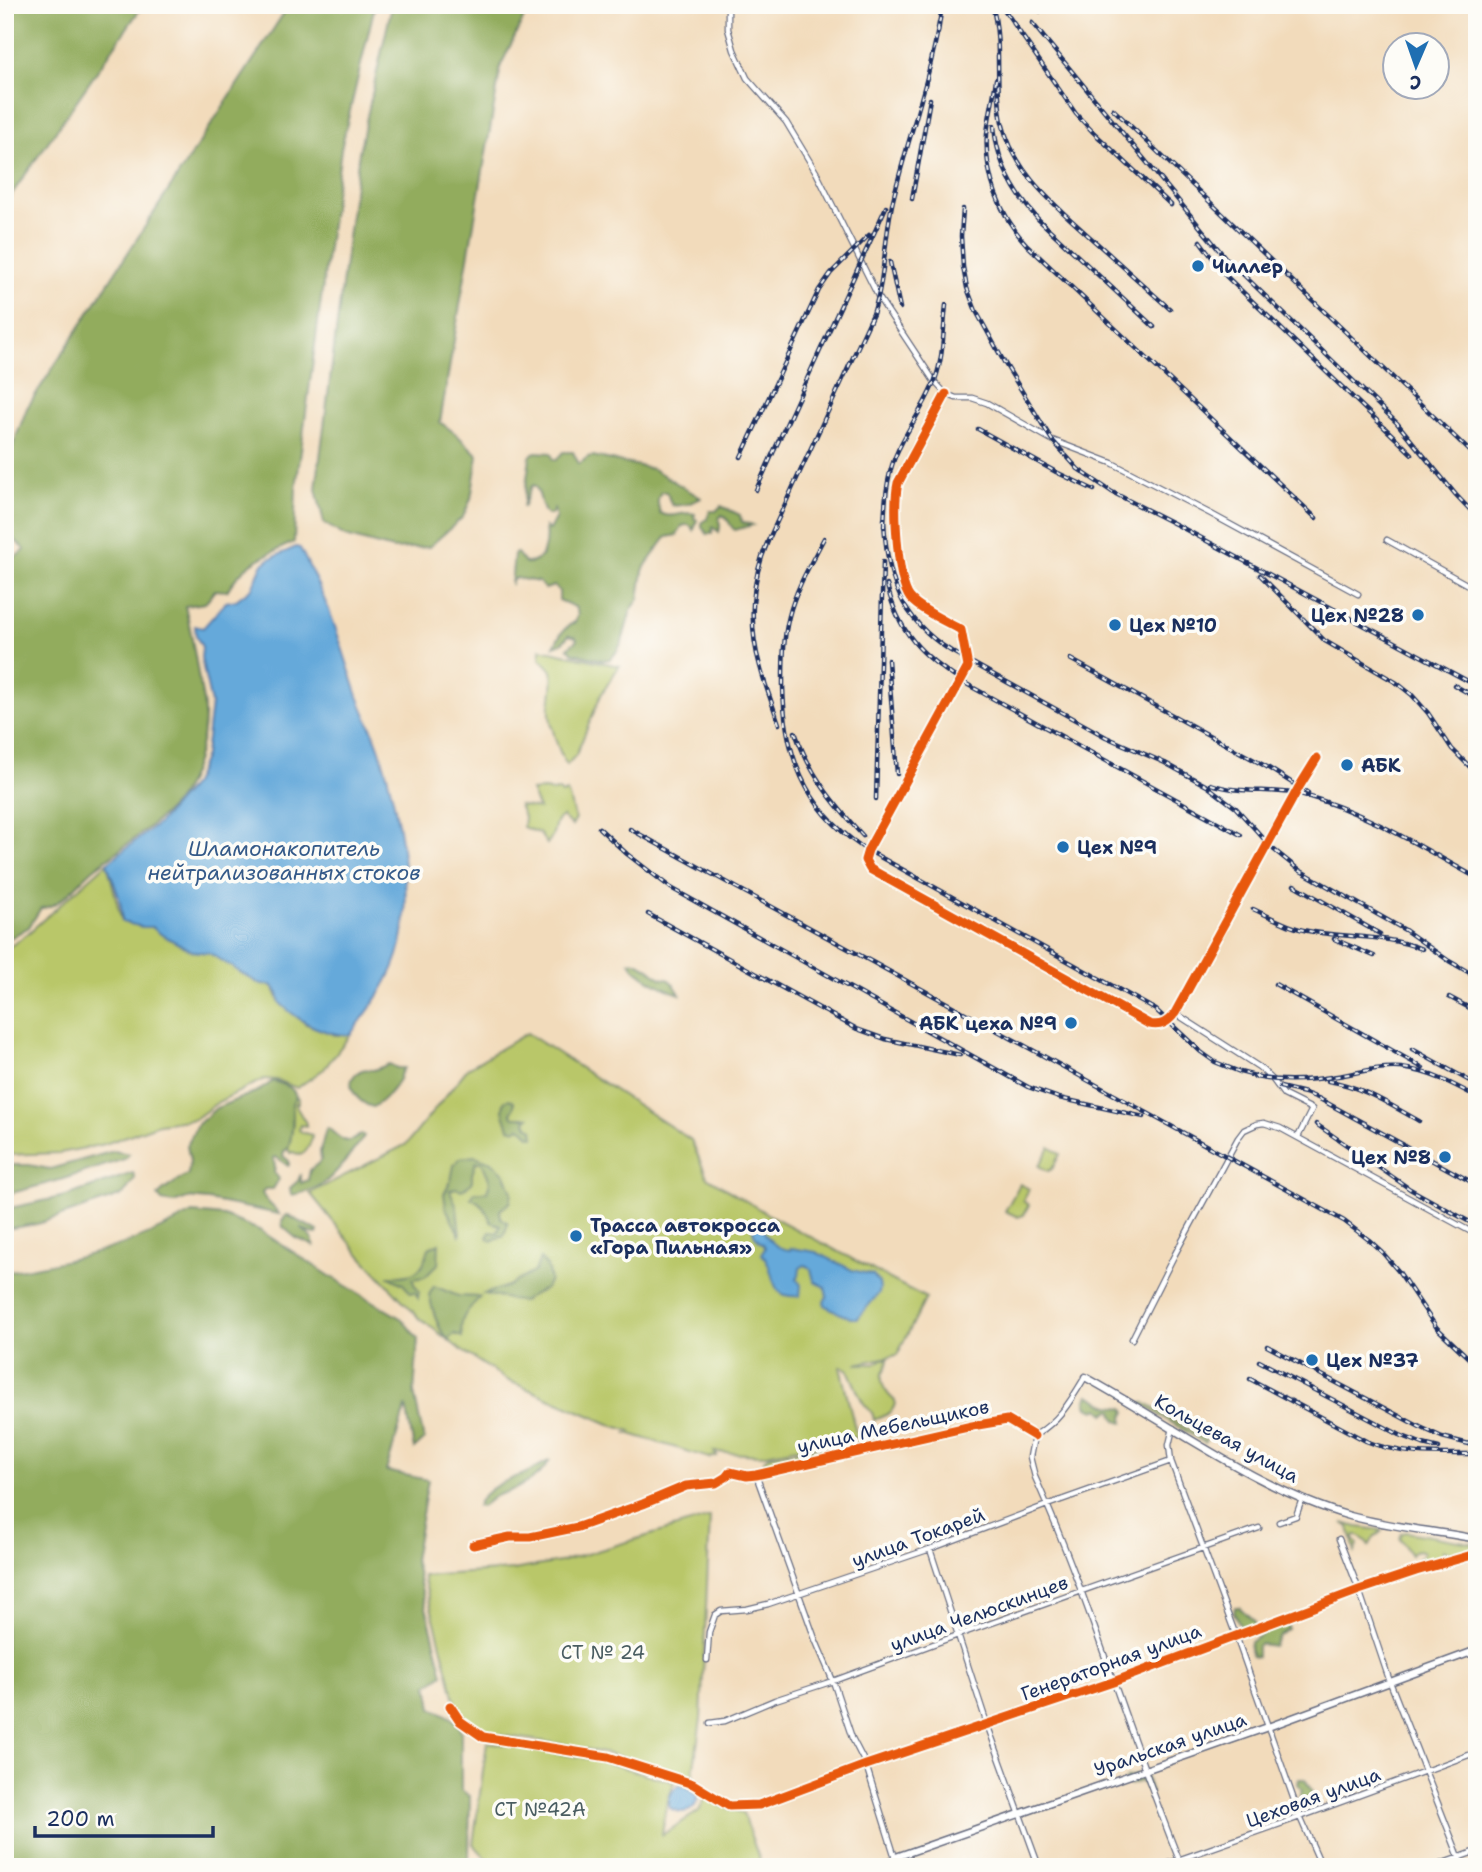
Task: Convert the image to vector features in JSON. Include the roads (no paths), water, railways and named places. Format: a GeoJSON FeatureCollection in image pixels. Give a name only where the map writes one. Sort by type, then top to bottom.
{"type":"FeatureCollection","features":[{"type":"Feature","properties":{"kind":"street"},"geometry":{"type":"LineString","coordinates":[[728,5],[728,29],[742,70],[786,122],[816,172],[878,298],[946,394],[987,403],[1052,440],[1112,463],[1357,594]]}},
{"type":"Feature","properties":{"kind":"street"},"geometry":{"type":"LineString","coordinates":[[946,394],[898,484],[897,531],[902,580],[907,594],[920,607],[961,630],[968,667],[865,857],[870,869],[1149,1024],[1161,1025],[1175,1013],[1317,758]]}},
{"type":"Feature","properties":{"kind":"street"},"geometry":{"type":"LineString","coordinates":[[1388,540],[1477,590]]}},
{"type":"Feature","properties":{"kind":"street"},"geometry":{"type":"LineString","coordinates":[[1175,1013],[1259,1068],[1273,1080],[1284,1095],[1312,1109],[1298,1137]]}},
{"type":"Feature","properties":{"kind":"street"},"geometry":{"type":"LineString","coordinates":[[1132,1339],[1175,1254],[1244,1130],[1250,1126],[1264,1124],[1298,1137],[1477,1235]]}},
{"type":"Feature","properties":{"kind":"street","name":"Кольцевая улица"},"geometry":{"type":"LineString","coordinates":[[1034,1436],[1061,1414],[1085,1377],[1258,1477],[1303,1498],[1350,1516],[1477,1538]]}},
{"type":"Feature","properties":{"kind":"street","name":"улица Мебельщиков"},"geometry":{"type":"LineString","coordinates":[[473,1545],[578,1528],[686,1486],[716,1483],[730,1472],[755,1475],[1007,1420],[1034,1436]]}},
{"type":"Feature","properties":{"kind":"street"},"geometry":{"type":"LineString","coordinates":[[1173,1428],[1168,1445],[1171,1461],[1300,1817],[1322,1867]]}},
{"type":"Feature","properties":{"kind":"street"},"geometry":{"type":"LineString","coordinates":[[1034,1436],[1030,1463],[1098,1634],[1144,1769],[1182,1867]]}},
{"type":"Feature","properties":{"kind":"street","name":"улица Токарей"},"geometry":{"type":"LineString","coordinates":[[707,1660],[709,1632],[718,1613],[768,1604],[930,1549],[1171,1461]]}},
{"type":"Feature","properties":{"kind":"street"},"geometry":{"type":"LineString","coordinates":[[755,1475],[852,1738],[866,1765],[898,1867]]}},
{"type":"Feature","properties":{"kind":"street"},"geometry":{"type":"LineString","coordinates":[[1279,1522],[1296,1516],[1303,1498]]}},
{"type":"Feature","properties":{"kind":"street","name":"улица Челюскинцев"},"geometry":{"type":"LineString","coordinates":[[710,1723],[725,1721],[775,1700],[1259,1528]]}},
{"type":"Feature","properties":{"kind":"street"},"geometry":{"type":"LineString","coordinates":[[1339,1539],[1390,1682],[1463,1867]]}},
{"type":"Feature","properties":{"kind":"street"},"geometry":{"type":"LineString","coordinates":[[930,1549],[987,1724],[1039,1867]]}},
{"type":"Feature","properties":{"kind":"street","name":"Генераторная улица"},"geometry":{"type":"LineString","coordinates":[[450,1706],[460,1721],[483,1737],[608,1757],[693,1784],[729,1806],[759,1805],[866,1765],[1113,1682],[1359,1590],[1416,1571],[1472,1555],[1477,1556]]}},
{"type":"Feature","properties":{"kind":"street","name":"Уральская улица"},"geometry":{"type":"LineString","coordinates":[[874,1867],[1477,1650]]}},
{"type":"Feature","properties":{"kind":"street","name":"Цеховая улица"},"geometry":{"type":"LineString","coordinates":[[1158,1867],[1477,1752]]}},
{"type":"Feature","properties":{"kind":"street"},"geometry":{"type":"LineString","coordinates":[[1432,1867],[1477,1851]]}},
{"type":"Feature","properties":{"kind":"water","name":"Шламонакопитель нейтрализованных стоков"},"geometry":{"type":"Polygon","coordinates":[[[296,547],[300,548],[329,610],[358,696],[378,743],[398,821],[405,872],[405,921],[398,957],[381,992],[350,1035],[321,1030],[295,1016],[280,1003],[273,986],[258,983],[209,953],[192,951],[152,927],[122,922],[119,900],[107,863],[159,823],[193,784],[205,755],[211,704],[201,658],[202,647],[196,636],[195,626],[203,628],[226,602],[236,600],[252,588],[262,565],[269,559],[296,547]]]}},
{"type":"Feature","properties":{"kind":"water"},"geometry":{"type":"Polygon","coordinates":[[[754,1223],[761,1224],[768,1238],[780,1247],[816,1252],[852,1270],[873,1275],[879,1283],[879,1293],[858,1318],[851,1318],[825,1305],[825,1287],[814,1281],[811,1269],[805,1265],[800,1268],[797,1279],[801,1285],[800,1296],[782,1293],[777,1289],[762,1254],[765,1248],[754,1233],[754,1223]]]}},
{"type":"Feature","properties":{"kind":"water"},"geometry":{"type":"Polygon","coordinates":[[[679,1785],[686,1786],[698,1797],[688,1811],[670,1808],[671,1795],[679,1785]]]}},
{"type":"Feature","properties":{"kind":"railway"},"geometry":{"type":"LineString","coordinates":[[938,33],[942,5]]}},
{"type":"Feature","properties":{"kind":"railway"},"geometry":{"type":"LineString","coordinates":[[992,5],[997,34],[1002,122],[1016,157],[1050,200],[1170,309]]}},
{"type":"Feature","properties":{"kind":"railway"},"geometry":{"type":"LineString","coordinates":[[1001,5],[1076,114],[1171,205]]}},
{"type":"Feature","properties":{"kind":"railway"},"geometry":{"type":"LineString","coordinates":[[1033,5],[1040,11]]}},
{"type":"Feature","properties":{"kind":"railway"},"geometry":{"type":"LineString","coordinates":[[779,724],[756,650],[753,603],[758,571],[768,541],[873,314],[894,196],[930,67],[939,23]]}},
{"type":"Feature","properties":{"kind":"railway"},"geometry":{"type":"LineString","coordinates":[[1032,23],[1224,256],[1397,423],[1477,517]]}},
{"type":"Feature","properties":{"kind":"railway"},"geometry":{"type":"LineString","coordinates":[[996,79],[987,134],[988,164],[996,194],[1017,234],[1316,518]]}},
{"type":"Feature","properties":{"kind":"railway"},"geometry":{"type":"LineString","coordinates":[[912,199],[930,99]]}},
{"type":"Feature","properties":{"kind":"railway"},"geometry":{"type":"LineString","coordinates":[[1113,109],[1477,458]]}},
{"type":"Feature","properties":{"kind":"railway"},"geometry":{"type":"LineString","coordinates":[[994,126],[999,152],[1008,176],[1029,209],[1154,327]]}},
{"type":"Feature","properties":{"kind":"railway"},"geometry":{"type":"LineString","coordinates":[[756,490],[886,207]]}},
{"type":"Feature","properties":{"kind":"railway"},"geometry":{"type":"LineString","coordinates":[[963,209],[963,267],[967,288],[976,311],[1052,440],[1078,469],[1112,492],[1477,686]]}},
{"type":"Feature","properties":{"kind":"railway"},"geometry":{"type":"LineString","coordinates":[[741,457],[819,290],[831,273],[869,235]]}},
{"type":"Feature","properties":{"kind":"railway"},"geometry":{"type":"LineString","coordinates":[[1200,241],[1226,276],[1412,454]]}},
{"type":"Feature","properties":{"kind":"railway"},"geometry":{"type":"LineString","coordinates":[[890,262],[900,308]]}},
{"type":"Feature","properties":{"kind":"railway"},"geometry":{"type":"LineString","coordinates":[[884,527],[886,491],[892,465],[938,371],[946,305]]}},
{"type":"Feature","properties":{"kind":"railway"},"geometry":{"type":"LineString","coordinates":[[978,429],[1094,490]]}},
{"type":"Feature","properties":{"kind":"railway"},"geometry":{"type":"LineString","coordinates":[[884,519],[888,559],[899,594],[919,625],[934,638],[951,651],[1106,737],[1165,763],[1207,786],[1236,808],[1273,849],[1299,870],[1405,930],[1477,977]]}},
{"type":"Feature","properties":{"kind":"railway"},"geometry":{"type":"LineString","coordinates":[[824,538],[800,586],[789,616],[784,642],[783,685],[784,710],[793,756],[812,796],[825,814],[862,847],[1156,1010],[1215,1062],[1263,1078]]}},
{"type":"Feature","properties":{"kind":"railway"},"geometry":{"type":"LineString","coordinates":[[876,799],[883,562]]}},
{"type":"Feature","properties":{"kind":"railway"},"geometry":{"type":"LineString","coordinates":[[1260,575],[1325,641],[1397,683],[1412,695],[1428,713],[1452,749],[1477,774]]}},
{"type":"Feature","properties":{"kind":"railway"},"geometry":{"type":"LineString","coordinates":[[887,585],[905,629],[923,652],[947,672],[1241,835]]}},
{"type":"Feature","properties":{"kind":"railway"},"geometry":{"type":"LineString","coordinates":[[1070,659],[1267,767],[1308,793]]}},
{"type":"Feature","properties":{"kind":"railway"},"geometry":{"type":"LineString","coordinates":[[888,660],[897,774]]}},
{"type":"Feature","properties":{"kind":"railway"},"geometry":{"type":"LineString","coordinates":[[1454,685],[1477,698]]}},
{"type":"Feature","properties":{"kind":"railway"},"geometry":{"type":"LineString","coordinates":[[795,732],[823,788],[863,836]]}},
{"type":"Feature","properties":{"kind":"railway"},"geometry":{"type":"LineString","coordinates":[[1211,784],[1235,789],[1295,793],[1330,803],[1394,832],[1477,878]]}},
{"type":"Feature","properties":{"kind":"railway"},"geometry":{"type":"LineString","coordinates":[[599,828],[671,888],[1028,1087],[1059,1098],[1144,1117]]}},
{"type":"Feature","properties":{"kind":"railway"},"geometry":{"type":"LineString","coordinates":[[630,829],[1344,1221],[1382,1252],[1437,1328],[1477,1366]]}},
{"type":"Feature","properties":{"kind":"railway"},"geometry":{"type":"LineString","coordinates":[[1294,885],[1380,934]]}},
{"type":"Feature","properties":{"kind":"railway"},"geometry":{"type":"LineString","coordinates":[[1253,909],[1306,931],[1382,939],[1422,949]]}},
{"type":"Feature","properties":{"kind":"railway"},"geometry":{"type":"LineString","coordinates":[[648,914],[857,1029],[885,1039],[960,1055]]}},
{"type":"Feature","properties":{"kind":"railway"},"geometry":{"type":"LineString","coordinates":[[1334,939],[1374,956]]}},
{"type":"Feature","properties":{"kind":"railway"},"geometry":{"type":"LineString","coordinates":[[1275,984],[1423,1068]]}},
{"type":"Feature","properties":{"kind":"railway"},"geometry":{"type":"LineString","coordinates":[[1449,997],[1477,1012]]}},
{"type":"Feature","properties":{"kind":"railway"},"geometry":{"type":"LineString","coordinates":[[1412,1049],[1477,1085]]}},
{"type":"Feature","properties":{"kind":"railway"},"geometry":{"type":"LineString","coordinates":[[1255,1077],[1302,1080],[1375,1069],[1401,1068],[1431,1075],[1477,1097]]}},
{"type":"Feature","properties":{"kind":"railway"},"geometry":{"type":"LineString","coordinates":[[1328,1081],[1364,1092],[1419,1121]]}},
{"type":"Feature","properties":{"kind":"railway"},"geometry":{"type":"LineString","coordinates":[[1280,1087],[1318,1098],[1477,1185]]}},
{"type":"Feature","properties":{"kind":"railway"},"geometry":{"type":"LineString","coordinates":[[1316,1124],[1410,1189],[1477,1226]]}},
{"type":"Feature","properties":{"kind":"railway"},"geometry":{"type":"LineString","coordinates":[[1267,1346],[1420,1427],[1442,1437],[1477,1446]]}},
{"type":"Feature","properties":{"kind":"railway"},"geometry":{"type":"LineString","coordinates":[[1259,1361],[1400,1435],[1439,1448]]}},
{"type":"Feature","properties":{"kind":"railway"},"geometry":{"type":"LineString","coordinates":[[1250,1379],[1380,1446],[1421,1453],[1477,1454]]}},
{"type":"Feature","properties":{"kind":"place","name":"Чиллер"},"geometry":{"type":"Point","coordinates":[1198,266]}},
{"type":"Feature","properties":{"kind":"place","name":"Цех №28"},"geometry":{"type":"Point","coordinates":[1418,615]}},
{"type":"Feature","properties":{"kind":"place","name":"Цех №10"},"geometry":{"type":"Point","coordinates":[1115,625]}},
{"type":"Feature","properties":{"kind":"place","name":"АБК"},"geometry":{"type":"Point","coordinates":[1347,765]}},
{"type":"Feature","properties":{"kind":"place","name":"Цех №9"},"geometry":{"type":"Point","coordinates":[1063,847]}},
{"type":"Feature","properties":{"kind":"place","name":"АБК цеха №9"},"geometry":{"type":"Point","coordinates":[1071,1023]}},
{"type":"Feature","properties":{"kind":"place","name":"Цех №8"},"geometry":{"type":"Point","coordinates":[1445,1157]}},
{"type":"Feature","properties":{"kind":"place","name":"Трасса автокросса «Гора Пильная»"},"geometry":{"type":"Point","coordinates":[576,1236]}},
{"type":"Feature","properties":{"kind":"place","name":"Цех №37"},"geometry":{"type":"Point","coordinates":[1312,1360]}},
{"type":"Feature","properties":{"kind":"park label","name":"СТ № 24"},"geometry":{"type":"Point","coordinates":[603,1652]}},
{"type":"Feature","properties":{"kind":"park label","name":"СТ №42А"},"geometry":{"type":"Point","coordinates":[540,1809]}}]}
